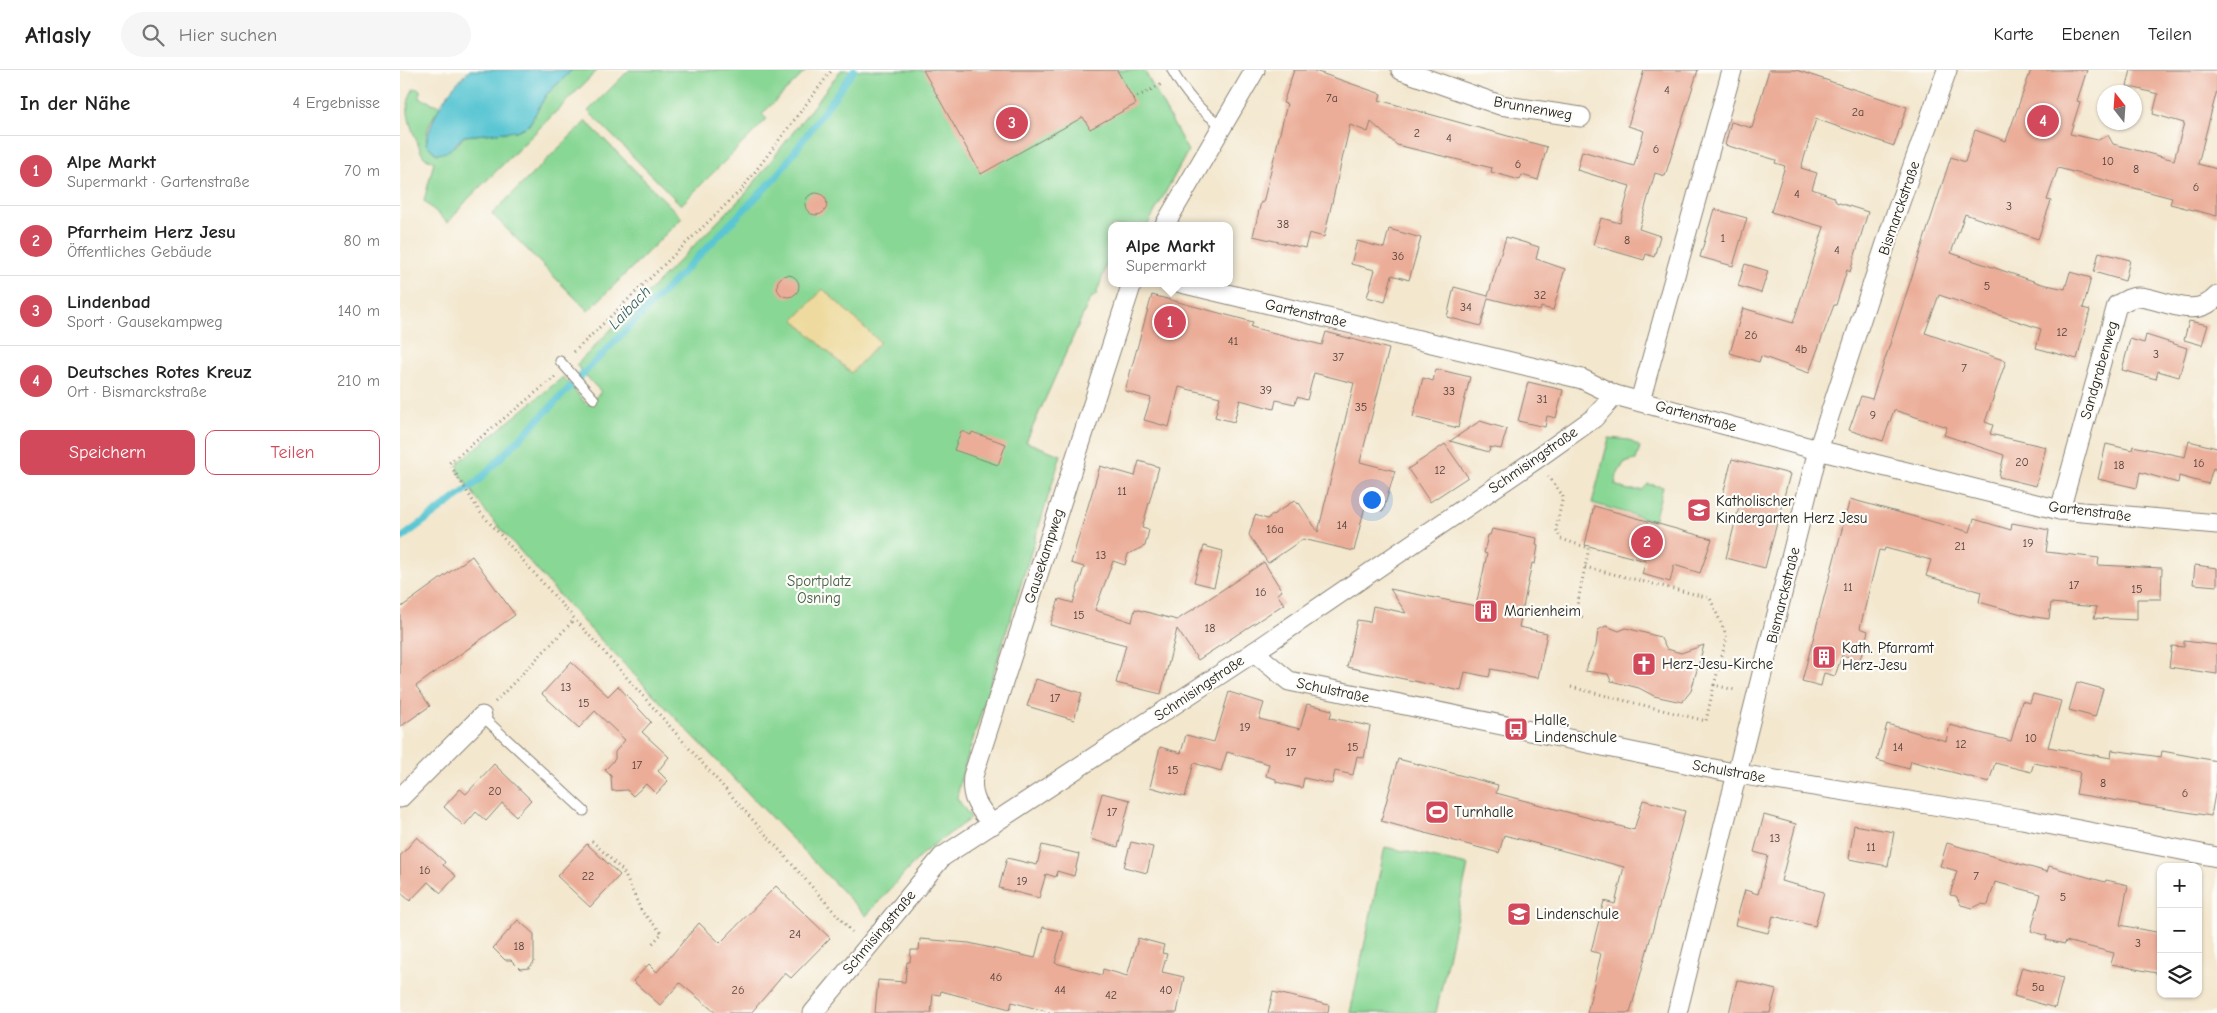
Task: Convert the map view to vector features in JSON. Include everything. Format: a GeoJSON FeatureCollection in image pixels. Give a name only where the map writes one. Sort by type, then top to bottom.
{"type":"FeatureCollection","features":[{"type":"Feature","properties":{"kind":"street"},"geometry":{"type":"LineString","coordinates":[[1166,222],[1255,70]]}},
{"type":"Feature","properties":{"kind":"street","name":"Brunnenweg"},"geometry":{"type":"LineString","coordinates":[[1400,70],[1500,105],[1581,117]]}},
{"type":"Feature","properties":{"kind":"street"},"geometry":{"type":"LineString","coordinates":[[1640,401],[1732,70]]}},
{"type":"Feature","properties":{"kind":"street","name":"Bismarckstraße"},"geometry":{"type":"LineString","coordinates":[[1677,1013],[1758,696],[1818,450],[1894,219],[1947,70]]}},
{"type":"Feature","properties":{"kind":"street","name":"Gausekampweg"},"geometry":{"type":"LineString","coordinates":[[992,825],[975,801],[971,789],[973,776],[1131,287]]}},
{"type":"Feature","properties":{"kind":"street","name":"Gartenstraße"},"geometry":{"type":"LineString","coordinates":[[1198,287],[1582,379],[1615,395],[1818,450],[2060,510],[2217,524]]}},
{"type":"Feature","properties":{"kind":"street","name":"Sandgrabenweg"},"geometry":{"type":"LineString","coordinates":[[2060,510],[2117,305],[2137,296],[2191,309],[2211,303],[2217,296]]}},
{"type":"Feature","properties":{"kind":"street","name":"Schmisingstraße"},"geometry":{"type":"LineString","coordinates":[[813,1013],[942,857],[1254,652],[1535,460],[1594,418],[1615,395]]}},
{"type":"Feature","properties":{"kind":"street","name":"Schulstraße"},"geometry":{"type":"LineString","coordinates":[[1254,652],[1289,681],[1738,774],[2022,819],[2217,857]]}},
{"type":"Feature","properties":{"kind":"street"},"geometry":{"type":"LineString","coordinates":[[400,798],[482,716]]}},
{"type":"Feature","properties":{"kind":"lane"},"geometry":{"type":"LineString","coordinates":[[1174,73],[1194,102],[1214,120],[1224,126]]}},
{"type":"Feature","properties":{"kind":"lane"},"geometry":{"type":"LineString","coordinates":[[564,366],[594,399]]}},
{"type":"Feature","properties":{"kind":"lane"},"geometry":{"type":"LineString","coordinates":[[482,716],[584,812]]}},
{"type":"Feature","properties":{"kind":"path"},"geometry":{"type":"LineString","coordinates":[[832,70],[742,190],[571,356],[558,374],[448,463],[480,512],[853,933],[867,946]]}},
{"type":"Feature","properties":{"kind":"path"},"geometry":{"type":"LineString","coordinates":[[1133,99],[1174,73]]}},
{"type":"Feature","properties":{"kind":"path"},"geometry":{"type":"LineString","coordinates":[[1535,460],[1563,496],[1556,529],[1561,539],[1589,548],[1575,616],[1586,618]]}},
{"type":"Feature","properties":{"kind":"path"},"geometry":{"type":"LineString","coordinates":[[1571,687],[1706,721],[1727,638],[1710,598],[1585,567]]}},
{"type":"Feature","properties":{"kind":"path"},"geometry":{"type":"LineString","coordinates":[[482,716],[574,620]]}},
{"type":"Feature","properties":{"kind":"path"},"geometry":{"type":"LineString","coordinates":[[1714,685],[1758,696]]}},
{"type":"Feature","properties":{"kind":"path"},"geometry":{"type":"LineString","coordinates":[[592,841],[623,871],[642,912],[662,933],[652,944]]}},
{"type":"Feature","properties":{"kind":"green space"},"geometry":{"type":"Polygon","coordinates":[[[572,70],[598,70],[467,200],[448,223],[424,201],[434,162],[424,157],[421,152],[409,120],[408,104],[414,88],[420,90],[420,98],[442,107],[433,118],[427,131],[428,144],[431,150],[437,154],[457,145],[464,136],[516,131],[529,125],[546,95],[572,70]]]}},
{"type":"Feature","properties":{"kind":"green space"},"geometry":{"type":"Polygon","coordinates":[[[629,70],[807,70],[762,114],[767,119],[681,205],[588,111],[629,70]]]}},
{"type":"Feature","properties":{"kind":"green space","name":"Sportplatz Osning"},"geometry":{"type":"Polygon","coordinates":[[[841,70],[1144,70],[1188,151],[1149,222],[1108,222],[1108,261],[1096,295],[1090,299],[1026,442],[1061,455],[961,778],[957,798],[971,818],[923,853],[866,916],[574,612],[485,511],[458,471],[459,462],[563,377],[587,405],[601,392],[576,365],[747,192],[841,70]]]}},
{"type":"Feature","properties":{"kind":"green space"},"geometry":{"type":"Polygon","coordinates":[[[586,121],[682,218],[588,311],[492,214],[586,121]]]}},
{"type":"Feature","properties":{"kind":"green space"},"geometry":{"type":"Polygon","coordinates":[[[1609,438],[1629,440],[1640,447],[1636,460],[1624,463],[1617,475],[1615,485],[1628,490],[1642,490],[1648,484],[1663,487],[1654,521],[1592,503],[1609,438]]]}},
{"type":"Feature","properties":{"kind":"green space"},"geometry":{"type":"Polygon","coordinates":[[[1385,847],[1468,865],[1436,1013],[1350,1013],[1385,847]]]}},
{"type":"Feature","properties":{"kind":"sand"},"geometry":{"type":"Polygon","coordinates":[[[823,289],[880,342],[851,373],[794,320],[823,289]]]}},
{"type":"Feature","properties":{"kind":"water"},"geometry":{"type":"Polygon","coordinates":[[[470,70],[572,70],[546,95],[529,125],[516,131],[464,136],[450,150],[437,154],[426,144],[432,123],[436,113],[454,86],[470,70]]]}},
{"type":"Feature","properties":{"kind":"building"},"geometry":{"type":"Polygon","coordinates":[[[923,70],[1117,70],[1136,104],[1090,129],[1083,117],[981,174],[923,70]]]}},
{"type":"Feature","properties":{"kind":"building"},"geometry":{"type":"Polygon","coordinates":[[[1294,70],[1312,70],[1381,94],[1379,100],[1547,147],[1538,180],[1522,175],[1520,180],[1491,172],[1492,168],[1397,145],[1371,122],[1368,132],[1350,125],[1324,237],[1309,233],[1305,248],[1253,236],[1287,104],[1283,103],[1294,70]]]}},
{"type":"Feature","properties":{"kind":"building"},"geometry":{"type":"Polygon","coordinates":[[[1644,70],[1698,70],[1665,176],[1655,173],[1639,229],[1660,236],[1654,257],[1646,254],[1644,260],[1593,245],[1601,218],[1620,223],[1630,186],[1577,170],[1582,151],[1634,166],[1644,131],[1628,126],[1644,70]]]}},
{"type":"Feature","properties":{"kind":"building"},"geometry":{"type":"Polygon","coordinates":[[[1769,70],[1796,70],[1907,107],[1894,146],[1816,119],[1801,168],[1817,173],[1812,189],[1834,197],[1836,202],[1868,212],[1850,272],[1847,270],[1836,305],[1834,305],[1809,373],[1761,356],[1759,362],[1730,353],[1743,308],[1793,323],[1824,227],[1771,212],[1785,166],[1775,163],[1776,160],[1725,145],[1731,122],[1752,128],[1769,70]]]}},
{"type":"Feature","properties":{"kind":"building"},"geometry":{"type":"Polygon","coordinates":[[[2031,70],[2087,70],[2077,101],[2080,102],[2070,134],[2098,140],[2108,135],[2113,144],[2174,160],[2184,123],[2153,114],[2158,94],[2142,90],[2142,85],[2127,85],[2131,70],[2217,70],[2217,90],[2198,164],[2217,169],[2217,216],[2170,204],[2172,198],[2058,168],[2047,200],[2051,201],[2038,239],[1965,214],[1951,253],[2042,284],[2065,289],[2070,272],[2091,278],[2083,308],[2090,310],[2077,359],[2036,348],[2041,329],[1939,295],[1925,333],[2006,361],[1985,422],[1993,425],[1990,434],[2046,447],[2036,486],[1999,477],[2004,455],[1944,435],[1947,427],[1894,410],[1883,441],[1849,430],[1861,396],[1872,399],[1951,157],[1965,162],[1975,130],[2006,141],[2031,70]]]}},
{"type":"Feature","properties":{"kind":"building"},"geometry":{"type":"Polygon","coordinates":[[[816,193],[826,200],[827,204],[820,214],[816,215],[806,208],[805,204],[812,194],[816,193]]]}},
{"type":"Feature","properties":{"kind":"building"},"geometry":{"type":"Polygon","coordinates":[[[1714,209],[1747,218],[1733,266],[1700,257],[1714,209]]]}},
{"type":"Feature","properties":{"kind":"building"},"geometry":{"type":"Polygon","coordinates":[[[1389,229],[1421,238],[1409,280],[1392,275],[1385,302],[1367,297],[1375,270],[1351,264],[1357,241],[1384,248],[1389,229]]]}},
{"type":"Feature","properties":{"kind":"building"},"geometry":{"type":"Polygon","coordinates":[[[1506,237],[1539,247],[1536,259],[1565,269],[1553,310],[1541,307],[1540,311],[1488,298],[1481,326],[1447,317],[1454,287],[1488,296],[1506,237]]]}},
{"type":"Feature","properties":{"kind":"building"},"geometry":{"type":"Polygon","coordinates":[[[2099,252],[2130,260],[2125,281],[2094,272],[2099,252]]]}},
{"type":"Feature","properties":{"kind":"building"},"geometry":{"type":"Polygon","coordinates":[[[1745,264],[1768,271],[1761,293],[1738,286],[1745,264]]]}},
{"type":"Feature","properties":{"kind":"building"},"geometry":{"type":"Polygon","coordinates":[[[788,275],[798,282],[799,286],[792,296],[788,297],[778,290],[777,286],[784,276],[788,275]]]}},
{"type":"Feature","properties":{"kind":"building"},"geometry":{"type":"Polygon","coordinates":[[[1152,295],[1253,322],[1251,327],[1322,345],[1326,332],[1389,349],[1360,462],[1395,471],[1383,511],[1365,506],[1354,551],[1303,539],[1268,563],[1249,535],[1255,515],[1267,519],[1295,500],[1318,532],[1354,383],[1314,373],[1307,400],[1297,397],[1295,404],[1276,400],[1274,409],[1240,400],[1234,422],[1215,417],[1220,397],[1179,387],[1169,427],[1144,420],[1151,398],[1125,391],[1152,295]]]}},
{"type":"Feature","properties":{"kind":"building"},"geometry":{"type":"Polygon","coordinates":[[[2189,321],[2208,325],[2202,345],[2184,340],[2189,321]]]}},
{"type":"Feature","properties":{"kind":"building"},"geometry":{"type":"Polygon","coordinates":[[[2146,335],[2187,348],[2179,377],[2158,371],[2156,379],[2122,370],[2130,339],[2144,343],[2146,335]]]}},
{"type":"Feature","properties":{"kind":"building"},"geometry":{"type":"Polygon","coordinates":[[[1436,369],[1470,377],[1458,428],[1413,417],[1423,378],[1433,381],[1436,369]]]}},
{"type":"Feature","properties":{"kind":"building"},"geometry":{"type":"Polygon","coordinates":[[[1528,382],[1563,390],[1556,418],[1547,416],[1545,427],[1518,421],[1528,382]]]}},
{"type":"Feature","properties":{"kind":"building"},"geometry":{"type":"Polygon","coordinates":[[[1480,421],[1507,429],[1501,449],[1490,447],[1489,452],[1450,441],[1480,421]]]}},
{"type":"Feature","properties":{"kind":"building"},"geometry":{"type":"Polygon","coordinates":[[[961,431],[971,435],[972,432],[1006,444],[998,465],[954,450],[961,431]]]}},
{"type":"Feature","properties":{"kind":"building"},"geometry":{"type":"Polygon","coordinates":[[[2189,441],[2217,448],[2217,470],[2213,468],[2208,484],[2179,476],[2178,483],[2140,472],[2137,488],[2098,479],[2106,444],[2132,450],[2133,446],[2185,457],[2189,441]]]}},
{"type":"Feature","properties":{"kind":"building"},"geometry":{"type":"Polygon","coordinates":[[[1445,444],[1468,477],[1430,502],[1408,469],[1445,444]]]}},
{"type":"Feature","properties":{"kind":"building"},"geometry":{"type":"Polygon","coordinates":[[[1732,459],[1790,474],[1765,568],[1726,558],[1739,507],[1721,502],[1732,459]]]}},
{"type":"Feature","properties":{"kind":"building"},"geometry":{"type":"Polygon","coordinates":[[[1139,461],[1159,467],[1142,528],[1149,530],[1145,546],[1128,554],[1125,565],[1113,561],[1095,610],[1132,622],[1135,609],[1177,620],[1264,562],[1282,591],[1277,594],[1284,604],[1198,660],[1177,629],[1161,694],[1116,683],[1126,645],[1050,625],[1059,599],[1073,603],[1084,567],[1071,563],[1100,466],[1135,476],[1139,461]]]}},
{"type":"Feature","properties":{"kind":"building"},"geometry":{"type":"Polygon","coordinates":[[[1850,499],[1970,532],[1974,519],[2011,530],[2012,523],[2049,530],[2046,552],[2099,558],[2098,565],[2162,568],[2161,599],[2137,599],[2137,620],[2094,618],[2097,607],[2051,603],[2049,619],[2029,616],[1979,602],[1981,592],[1926,576],[1931,560],[1885,548],[1884,551],[1879,550],[1860,628],[1868,631],[1860,660],[1842,655],[1835,676],[1824,673],[1821,686],[1802,681],[1850,499]]]}},
{"type":"Feature","properties":{"kind":"building"},"geometry":{"type":"Polygon","coordinates":[[[1594,506],[1712,539],[1700,573],[1674,565],[1670,582],[1642,574],[1646,561],[1585,545],[1594,506]]]}},
{"type":"Feature","properties":{"kind":"building","name":"Marienheim"},"geometry":{"type":"Polygon","coordinates":[[[1492,529],[1537,538],[1536,545],[1538,546],[1535,564],[1532,563],[1519,627],[1547,633],[1538,678],[1491,669],[1489,677],[1465,672],[1461,691],[1347,667],[1357,620],[1370,622],[1373,606],[1406,613],[1390,589],[1476,606],[1487,554],[1484,553],[1488,535],[1490,535],[1492,529]]]}},
{"type":"Feature","properties":{"kind":"building"},"geometry":{"type":"Polygon","coordinates":[[[1204,546],[1223,551],[1214,587],[1194,582],[1204,546]]]}},
{"type":"Feature","properties":{"kind":"building"},"geometry":{"type":"Polygon","coordinates":[[[472,556],[515,615],[416,686],[430,706],[400,727],[400,608],[472,556]]]}},
{"type":"Feature","properties":{"kind":"building"},"geometry":{"type":"Polygon","coordinates":[[[2195,565],[2217,568],[2217,586],[2193,584],[2195,565]]]}},
{"type":"Feature","properties":{"kind":"building","name":"Herz-Jesu-Kirche"},"geometry":{"type":"Polygon","coordinates":[[[1606,626],[1619,631],[1626,628],[1660,637],[1667,649],[1681,653],[1704,645],[1691,691],[1682,702],[1654,696],[1639,688],[1611,681],[1608,674],[1585,671],[1596,646],[1598,630],[1606,626]]]}},
{"type":"Feature","properties":{"kind":"building"},"geometry":{"type":"Polygon","coordinates":[[[2184,641],[2217,645],[2217,674],[2169,667],[2172,646],[2184,647],[2184,641]]]}},
{"type":"Feature","properties":{"kind":"building"},"geometry":{"type":"Polygon","coordinates":[[[571,662],[608,696],[618,686],[651,722],[642,732],[669,757],[658,771],[668,781],[656,794],[646,784],[633,796],[627,790],[612,791],[611,776],[605,770],[615,759],[615,752],[625,740],[595,711],[579,728],[542,694],[571,662]]]}},
{"type":"Feature","properties":{"kind":"building"},"geometry":{"type":"Polygon","coordinates":[[[1036,679],[1082,693],[1074,720],[1027,706],[1036,679]]]}},
{"type":"Feature","properties":{"kind":"building"},"geometry":{"type":"Polygon","coordinates":[[[2077,682],[2103,689],[2095,717],[2069,710],[2077,682]]]}},
{"type":"Feature","properties":{"kind":"building"},"geometry":{"type":"Polygon","coordinates":[[[1229,692],[1264,703],[1259,719],[1300,729],[1307,704],[1332,710],[1330,718],[1370,726],[1364,758],[1357,756],[1353,775],[1335,771],[1332,784],[1304,778],[1302,788],[1276,782],[1276,779],[1266,776],[1269,764],[1227,752],[1221,771],[1194,763],[1185,797],[1150,787],[1160,747],[1181,753],[1186,735],[1214,742],[1229,692]]]}},
{"type":"Feature","properties":{"kind":"building"},"geometry":{"type":"Polygon","coordinates":[[[2033,694],[2061,701],[2048,747],[2111,758],[2112,750],[2161,757],[2162,751],[2217,761],[2217,783],[2211,816],[2076,794],[2080,772],[2034,763],[2031,772],[1995,763],[1989,782],[1911,761],[1909,769],[1877,760],[1887,724],[1946,741],[1950,725],[2011,741],[2022,701],[2030,703],[2033,694]]]}},
{"type":"Feature","properties":{"kind":"building"},"geometry":{"type":"Polygon","coordinates":[[[1398,759],[1498,785],[1496,793],[1634,830],[1643,800],[1685,811],[1630,1013],[1587,1013],[1601,954],[1591,951],[1604,901],[1615,904],[1624,867],[1504,835],[1499,853],[1381,821],[1398,759]]]}},
{"type":"Feature","properties":{"kind":"building"},"geometry":{"type":"Polygon","coordinates":[[[494,764],[531,800],[516,816],[502,803],[486,821],[476,812],[464,826],[444,807],[460,789],[466,794],[494,764]]]}},
{"type":"Feature","properties":{"kind":"building"},"geometry":{"type":"Polygon","coordinates":[[[1102,793],[1130,800],[1118,847],[1090,839],[1102,793]]]}},
{"type":"Feature","properties":{"kind":"building"},"geometry":{"type":"Polygon","coordinates":[[[1764,815],[1796,824],[1781,881],[1824,892],[1815,926],[1773,916],[1768,933],[1735,925],[1745,890],[1758,894],[1768,856],[1754,852],[1764,815]]]}},
{"type":"Feature","properties":{"kind":"building"},"geometry":{"type":"Polygon","coordinates":[[[1854,825],[1894,832],[1888,866],[1849,859],[1854,825]]]}},
{"type":"Feature","properties":{"kind":"building"},"geometry":{"type":"Polygon","coordinates":[[[417,837],[445,862],[443,865],[456,876],[441,893],[428,882],[410,901],[400,892],[400,856],[417,837]]]}},
{"type":"Feature","properties":{"kind":"building"},"geometry":{"type":"Polygon","coordinates":[[[1131,842],[1153,847],[1147,873],[1124,867],[1131,842]]]}},
{"type":"Feature","properties":{"kind":"building"},"geometry":{"type":"Polygon","coordinates":[[[1947,843],[2047,872],[2049,866],[2105,882],[2106,880],[2128,885],[2120,925],[2157,932],[2157,973],[2111,964],[2114,953],[2066,941],[2065,944],[2046,940],[2047,936],[2031,931],[2041,894],[1995,882],[1988,905],[1981,904],[1973,908],[1961,905],[1956,896],[1950,895],[1957,871],[1940,866],[1947,843]]]}},
{"type":"Feature","properties":{"kind":"building"},"geometry":{"type":"Polygon","coordinates":[[[587,844],[620,875],[590,907],[557,876],[587,844]]]}},
{"type":"Feature","properties":{"kind":"building"},"geometry":{"type":"Polygon","coordinates":[[[1042,845],[1079,854],[1074,876],[1057,871],[1056,877],[1046,874],[1039,898],[999,888],[1007,858],[1037,865],[1042,845]]]}},
{"type":"Feature","properties":{"kind":"building"},"geometry":{"type":"Polygon","coordinates":[[[776,886],[830,938],[791,978],[785,973],[751,1013],[716,1013],[680,983],[660,1005],[633,981],[649,964],[657,972],[699,923],[720,943],[776,886]]]}},
{"type":"Feature","properties":{"kind":"building"},"geometry":{"type":"Polygon","coordinates":[[[518,920],[534,934],[534,962],[529,968],[520,969],[511,960],[505,960],[493,948],[518,920]]]}},
{"type":"Feature","properties":{"kind":"building"},"geometry":{"type":"Polygon","coordinates":[[[1043,927],[1064,932],[1055,963],[1102,975],[1103,969],[1127,976],[1138,938],[1164,945],[1162,953],[1167,954],[1162,972],[1184,977],[1177,1013],[1052,1013],[1012,1002],[1010,1009],[941,991],[940,995],[933,994],[931,1013],[875,1013],[878,980],[905,982],[907,962],[910,962],[911,950],[919,950],[920,939],[969,943],[1035,958],[1043,927]]]}},
{"type":"Feature","properties":{"kind":"building"},"geometry":{"type":"Polygon","coordinates":[[[2022,967],[2063,978],[2055,1008],[2014,996],[2022,967]]]}},
{"type":"Feature","properties":{"kind":"building"},"geometry":{"type":"Polygon","coordinates":[[[1737,980],[1776,990],[1770,1013],[1729,1013],[1737,980]]]}},
{"type":"Feature","properties":{"kind":"building"},"geometry":{"type":"Polygon","coordinates":[[[1273,992],[1329,1005],[1328,1013],[1268,1013],[1273,992]]]}},
{"type":"Feature","properties":{"kind":"waterway","name":"Laibach"},"geometry":{"type":"LineString","coordinates":[[400,539],[477,482],[776,177],[854,70]]}},
{"type":"Feature","properties":{"kind":"place","name":"Deutsches Rotes Kreuz"},"geometry":{"type":"Point","coordinates":[2043,121]}},
{"type":"Feature","properties":{"kind":"place","name":"Lindenbad"},"geometry":{"type":"Point","coordinates":[1012,123]}},
{"type":"Feature","properties":{"kind":"place","name":"Alpe Markt"},"geometry":{"type":"Point","coordinates":[1170,322]}},
{"type":"Feature","properties":{"kind":"place","name":"Katholischer Kindergarten Herz Jesu"},"geometry":{"type":"Point","coordinates":[1699,510]}},
{"type":"Feature","properties":{"kind":"place","name":"Pfarrheim Herz Jesu"},"geometry":{"type":"Point","coordinates":[1647,542]}},
{"type":"Feature","properties":{"kind":"place","name":"Marienheim"},"geometry":{"type":"Point","coordinates":[1486,611]}},
{"type":"Feature","properties":{"kind":"place","name":"Kath. Pfarramt Herz-Jesu"},"geometry":{"type":"Point","coordinates":[1824,657]}},
{"type":"Feature","properties":{"kind":"place","name":"Herz-Jesu-Kirche"},"geometry":{"type":"Point","coordinates":[1644,664]}},
{"type":"Feature","properties":{"kind":"place","name":"Halle, Lindenschule"},"geometry":{"type":"Point","coordinates":[1516,729]}},
{"type":"Feature","properties":{"kind":"place","name":"Turnhalle"},"geometry":{"type":"Point","coordinates":[1437,812]}},
{"type":"Feature","properties":{"kind":"place","name":"Lindenschule"},"geometry":{"type":"Point","coordinates":[1519,914]}}]}
